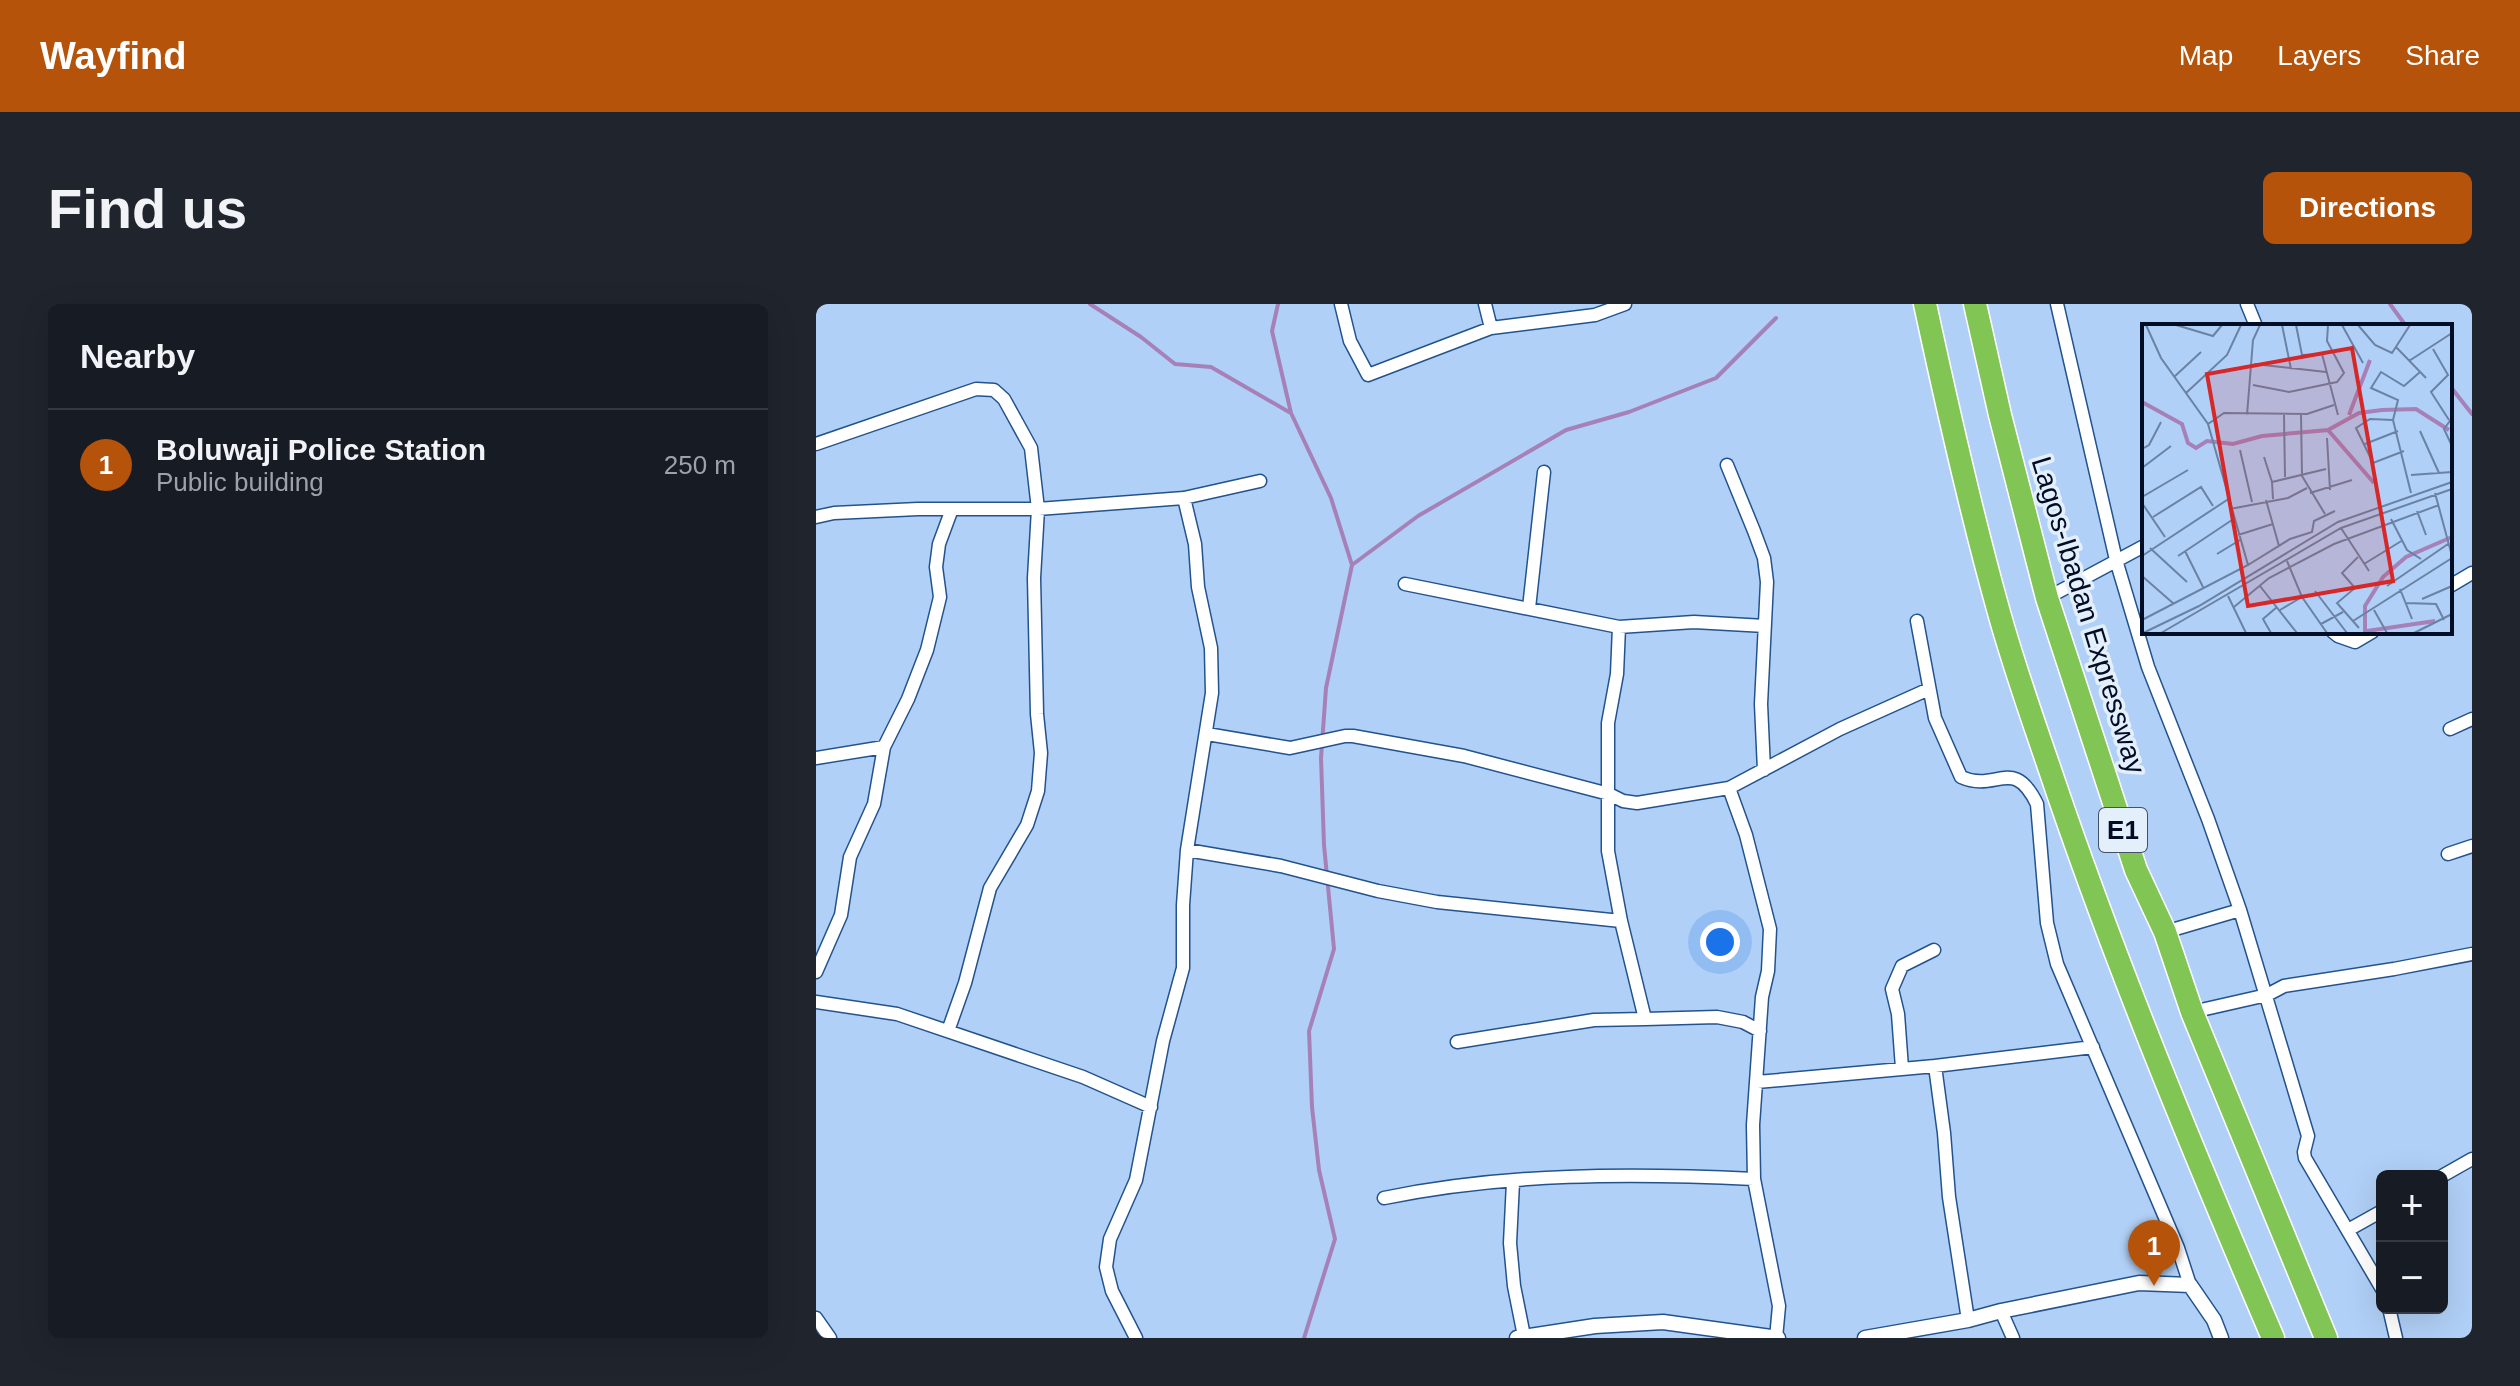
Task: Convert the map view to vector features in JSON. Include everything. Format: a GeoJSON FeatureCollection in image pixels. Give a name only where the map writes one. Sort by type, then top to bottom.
{"type":"FeatureCollection","features":[{"type":"Feature","properties":{"kind":"highway","name":"E1"},"geometry":{"type":"LineString","coordinates":[[1925,304],[1956,447],[1998,609],[2050,772],[2097,907],[2209,1189],[2273,1338]]}},
{"type":"Feature","properties":{"kind":"highway","name":"Lagos-Ibadan Expressway"},"geometry":{"type":"LineString","coordinates":[[1975,304],[2047,598],[2136,870],[2165,932],[2192,1012],[2326,1338]]}},
{"type":"Feature","properties":{"kind":"street"},"geometry":{"type":"LineString","coordinates":[[1341,304],[1350,341],[1368,375],[1491,328],[1595,315],[1625,304]]}},
{"type":"Feature","properties":{"kind":"street"},"geometry":{"type":"LineString","coordinates":[[1485,304],[1491,328]]}},
{"type":"Feature","properties":{"kind":"street"},"geometry":{"type":"LineString","coordinates":[[2057,304],[2116,560],[2148,667],[2208,819],[2267,995],[2308,1136],[2305,1158],[2376,1279]]}},
{"type":"Feature","properties":{"kind":"street"},"geometry":{"type":"LineString","coordinates":[[2247,304],[2255,324]]}},
{"type":"Feature","properties":{"kind":"street"},"geometry":{"type":"LineString","coordinates":[[816,444],[976,389],[994,390],[1004,399],[1031,448],[1038,509],[1034,578],[1037,714],[1041,753],[1038,791],[1027,825],[990,888],[965,983],[948,1031]]}},
{"type":"Feature","properties":{"kind":"street"},"geometry":{"type":"LineString","coordinates":[[1727,465],[1764,558],[1767,582],[1761,704],[1764,770]]}},
{"type":"Feature","properties":{"kind":"street"},"geometry":{"type":"LineString","coordinates":[[1529,608],[1544,472]]}},
{"type":"Feature","properties":{"kind":"street"},"geometry":{"type":"LineString","coordinates":[[816,517],[834,513],[1038,509],[1184,498],[1260,481]]}},
{"type":"Feature","properties":{"kind":"street"},"geometry":{"type":"LineString","coordinates":[[1136,1338],[1112,1291],[1106,1267],[1110,1239],[1136,1180],[1163,1041],[1183,968],[1187,850],[1212,693],[1211,648],[1198,587],[1195,544],[1184,498]]}},
{"type":"Feature","properties":{"kind":"street"},"geometry":{"type":"LineString","coordinates":[[816,972],[841,915],[850,857],[874,804],[884,747],[908,699],[927,650],[940,597],[936,567],[939,544],[952,509]]}},
{"type":"Feature","properties":{"kind":"street"},"geometry":{"type":"LineString","coordinates":[[2047,598],[2142,547]]}},
{"type":"Feature","properties":{"kind":"street"},"geometry":{"type":"LineString","coordinates":[[2452,585],[2472,573]]}},
{"type":"Feature","properties":{"kind":"street"},"geometry":{"type":"LineString","coordinates":[[1405,584],[1619,627],[1694,622],[1765,626]]}},
{"type":"Feature","properties":{"kind":"street"},"geometry":{"type":"LineString","coordinates":[[1917,621],[1935,718],[1961,777],[1972,781],[2010,777],[2022,779],[2037,804],[2047,923],[2057,964],[2178,1248],[2190,1285],[2214,1320],[2221,1338]]}},
{"type":"Feature","properties":{"kind":"street"},"geometry":{"type":"LineString","coordinates":[[1619,627],[1617,674],[1608,723],[1608,851],[1645,1019]]}},
{"type":"Feature","properties":{"kind":"street"},"geometry":{"type":"LineString","coordinates":[[2336,634],[2355,642],[2369,634]]}},
{"type":"Feature","properties":{"kind":"street"},"geometry":{"type":"LineString","coordinates":[[1207,734],[1282,748],[1353,736],[1464,756],[1637,803],[1729,788],[1840,729],[1929,689]]}},
{"type":"Feature","properties":{"kind":"street"},"geometry":{"type":"LineString","coordinates":[[2450,729],[2472,719]]}},
{"type":"Feature","properties":{"kind":"street"},"geometry":{"type":"LineString","coordinates":[[816,758],[884,747]]}},
{"type":"Feature","properties":{"kind":"street"},"geometry":{"type":"LineString","coordinates":[[1513,1182],[1510,1243],[1520,1337],[1663,1322],[1705,1332],[1777,1338],[1779,1306],[1754,1179],[1753,1125],[1770,929],[1746,835],[1729,788]]}},
{"type":"Feature","properties":{"kind":"street"},"geometry":{"type":"LineString","coordinates":[[2448,854],[2472,846]]}},
{"type":"Feature","properties":{"kind":"street"},"geometry":{"type":"LineString","coordinates":[[1187,850],[1281,866],[1378,891],[1437,902],[1621,921]]}},
{"type":"Feature","properties":{"kind":"street"},"geometry":{"type":"LineString","coordinates":[[2165,932],[2240,910]]}},
{"type":"Feature","properties":{"kind":"street"},"geometry":{"type":"LineString","coordinates":[[1902,1068],[1898,1014],[1892,989],[1902,966],[1934,950]]}},
{"type":"Feature","properties":{"kind":"street"},"geometry":{"type":"LineString","coordinates":[[2192,1012],[2267,995],[2284,986],[2472,954]]}},
{"type":"Feature","properties":{"kind":"street"},"geometry":{"type":"LineString","coordinates":[[816,1002],[897,1014],[1083,1077],[1151,1107]]}},
{"type":"Feature","properties":{"kind":"street"},"geometry":{"type":"LineString","coordinates":[[1457,1042],[1594,1020],[1717,1017],[1743,1022],[1760,1031]]}},
{"type":"Feature","properties":{"kind":"street"},"geometry":{"type":"LineString","coordinates":[[1757,1082],[1935,1066],[2093,1047]]}},
{"type":"Feature","properties":{"kind":"street"},"geometry":{"type":"LineString","coordinates":[[1935,1066],[1949,1197],[1968,1320]]}},
{"type":"Feature","properties":{"kind":"street"},"geometry":{"type":"LineString","coordinates":[[2448,1173],[2472,1159]]}},
{"type":"Feature","properties":{"kind":"street"},"geometry":{"type":"LineString","coordinates":[[1384,1198],[1440,1186],[1610,1175],[1754,1179]]}},
{"type":"Feature","properties":{"kind":"street"},"geometry":{"type":"LineString","coordinates":[[2348,1230],[2376,1214]]}},
{"type":"Feature","properties":{"kind":"street"},"geometry":{"type":"LineString","coordinates":[[1865,1338],[1968,1320],[2139,1283],[2190,1285]]}},
{"type":"Feature","properties":{"kind":"street"},"geometry":{"type":"LineString","coordinates":[[2001,1311],[2013,1338]]}},
{"type":"Feature","properties":{"kind":"street"},"geometry":{"type":"LineString","coordinates":[[2391,1314],[2396,1338]]}},
{"type":"Feature","properties":{"kind":"street"},"geometry":{"type":"LineString","coordinates":[[816,1318],[830,1338]]}},
{"type":"Feature","properties":{"kind":"waterway"},"geometry":{"type":"LineString","coordinates":[[1090,304],[1141,337],[1175,364],[1211,367],[1289,412]]}},
{"type":"Feature","properties":{"kind":"waterway"},"geometry":{"type":"LineString","coordinates":[[1278,304],[1272,331],[1291,413],[1331,498],[1352,565],[1326,688],[1321,758],[1324,845],[1334,949],[1309,1031],[1312,1107],[1319,1170],[1335,1239],[1304,1338]]}},
{"type":"Feature","properties":{"kind":"waterway"},"geometry":{"type":"LineString","coordinates":[[2390,304],[2405,324]]}},
{"type":"Feature","properties":{"kind":"waterway"},"geometry":{"type":"LineString","coordinates":[[1352,565],[1418,516],[1566,430],[1629,412],[1716,378],[1776,318]]}},
{"type":"Feature","properties":{"kind":"waterway"},"geometry":{"type":"LineString","coordinates":[[2452,389],[2472,414]]}},
{"type":"Feature","properties":{"kind":"place","name":"Boluwaji Police Station"},"geometry":{"type":"Point","coordinates":[2154,1286]}}]}
